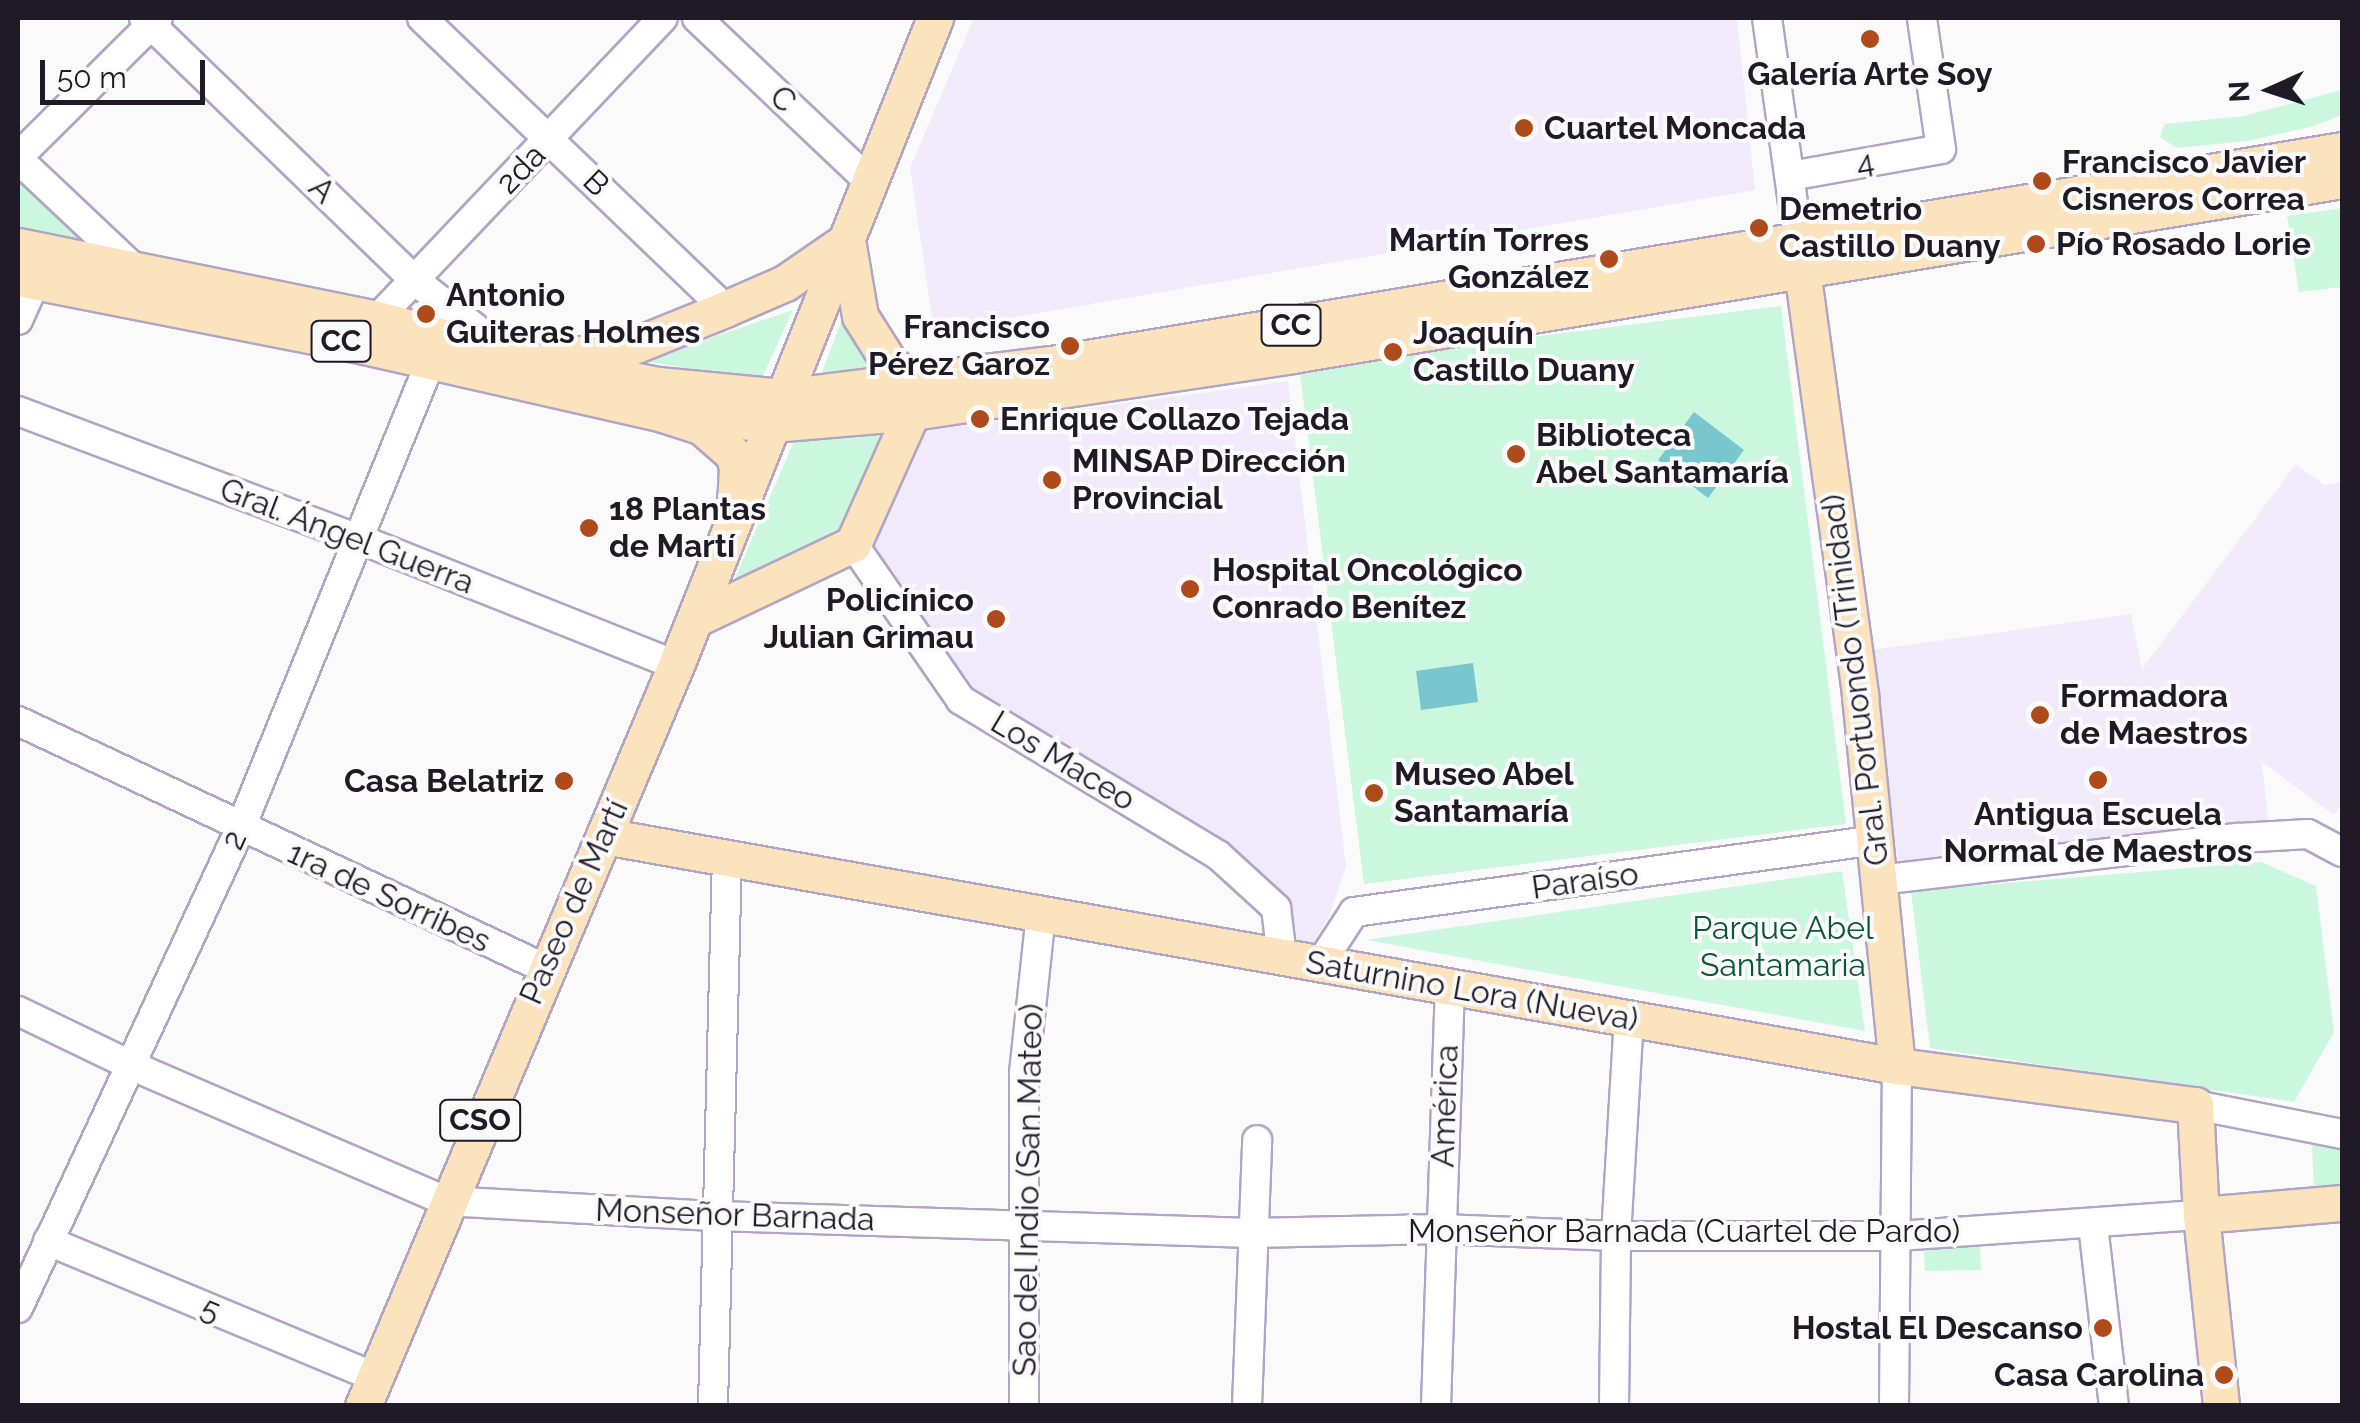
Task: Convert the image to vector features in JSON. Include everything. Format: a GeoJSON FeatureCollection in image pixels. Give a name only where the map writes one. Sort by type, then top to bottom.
{"type":"FeatureCollection","features":[{"type":"Feature","properties":{"kind":"main road","name":"Paseo de Martí"},"geometry":{"type":"LineString","coordinates":[[369,1391],[544,968],[695,619],[934,18]]}},
{"type":"Feature","properties":{"kind":"main road","name":"CC"},"geometry":{"type":"LineString","coordinates":[[26,280],[663,414],[777,411],[1292,355],[1801,256],[2338,158]]}},
{"type":"Feature","properties":{"kind":"main road"},"geometry":{"type":"LineString","coordinates":[[518,357],[626,349],[785,283],[847,240],[860,316],[913,397],[853,544],[695,619]]}},
{"type":"Feature","properties":{"kind":"main road","name":"CC"},"geometry":{"type":"LineString","coordinates":[[18,246],[377,319],[518,357],[777,411]]}},
{"type":"Feature","properties":{"kind":"main road","name":"Gral. Portuondo (Trinidad)"},"geometry":{"type":"LineString","coordinates":[[1801,256],[1877,840],[1897,1066]]}},
{"type":"Feature","properties":{"kind":"main road"},"geometry":{"type":"LineString","coordinates":[[663,414],[700,426],[733,454],[737,467],[734,521]]}},
{"type":"Feature","properties":{"kind":"main road","name":"Saturnino Lora (Nueva)"},"geometry":{"type":"LineString","coordinates":[[604,836],[1897,1066],[2195,1105]]}},
{"type":"Feature","properties":{"kind":"main road"},"geometry":{"type":"LineString","coordinates":[[2195,1105],[2201,1216],[2221,1406]]}},
{"type":"Feature","properties":{"kind":"main road","name":"Monseñor Barnada (Cuartel de Pardo)"},"geometry":{"type":"LineString","coordinates":[[2201,1216],[2342,1203]]}},
{"type":"Feature","properties":{"kind":"street","name":"B"},"geometry":{"type":"LineString","coordinates":[[422,18],[725,309]]}},
{"type":"Feature","properties":{"kind":"street","name":"2da"},"geometry":{"type":"LineString","coordinates":[[377,319],[663,18]]}},
{"type":"Feature","properties":{"kind":"street","name":"C"},"geometry":{"type":"LineString","coordinates":[[697,18],[869,180]]}},
{"type":"Feature","properties":{"kind":"street","name":"Gral. Portuondo (Trinidad)"},"geometry":{"type":"LineString","coordinates":[[1767,18],[1801,256]]}},
{"type":"Feature","properties":{"kind":"street","name":"4"},"geometry":{"type":"LineString","coordinates":[[1790,176],[1940,150],[1922,18]]}},
{"type":"Feature","properties":{"kind":"street"},"geometry":{"type":"LineString","coordinates":[[139,273],[18,158],[151,20]]}},
{"type":"Feature","properties":{"kind":"street","name":"A"},"geometry":{"type":"LineString","coordinates":[[151,20],[414,279],[518,357]]}},
{"type":"Feature","properties":{"kind":"street"},"geometry":{"type":"LineString","coordinates":[[18,320],[26,280]]}},
{"type":"Feature","properties":{"kind":"street","name":"2"},"geometry":{"type":"LineString","coordinates":[[18,1308],[241,827],[430,363]]}},
{"type":"Feature","properties":{"kind":"street","name":"Gral. Ángel Guerra"},"geometry":{"type":"LineString","coordinates":[[18,411],[360,539],[676,665]]}},
{"type":"Feature","properties":{"kind":"street","name":"Los Maceo"},"geometry":{"type":"LineString","coordinates":[[853,544],[961,700],[1218,855],[1276,908],[1282,957]]}},
{"type":"Feature","properties":{"kind":"street","name":"1ra de Sorribes"},"geometry":{"type":"LineString","coordinates":[[18,721],[544,968]]}},
{"type":"Feature","properties":{"kind":"street"},"geometry":{"type":"LineString","coordinates":[[1879,880],[2239,838],[2308,834],[2342,852]]}},
{"type":"Feature","properties":{"kind":"street","name":"Paraíso"},"geometry":{"type":"LineString","coordinates":[[1320,964],[1354,912],[1877,840]]}},
{"type":"Feature","properties":{"kind":"street"},"geometry":{"type":"LineString","coordinates":[[713,1406],[727,858]]}},
{"type":"Feature","properties":{"kind":"street","name":"Sao del Indio (San Mateo)"},"geometry":{"type":"LineString","coordinates":[[1024,1406],[1024,1073],[1041,914]]}},
{"type":"Feature","properties":{"kind":"street","name":"América"},"geometry":{"type":"LineString","coordinates":[[1436,1406],[1450,987]]}},
{"type":"Feature","properties":{"kind":"street"},"geometry":{"type":"LineString","coordinates":[[18,1012],[130,1065],[446,1201]]}},
{"type":"Feature","properties":{"kind":"street"},"geometry":{"type":"LineString","coordinates":[[1614,1406],[1616,1236],[1629,1018]]}},
{"type":"Feature","properties":{"kind":"street","name":"Gral. Portuondo (Trinidad)"},"geometry":{"type":"LineString","coordinates":[[1894,1406],[1897,1066]]}},
{"type":"Feature","properties":{"kind":"street","name":"Saturnino Lora (Nueva)"},"geometry":{"type":"LineString","coordinates":[[2195,1105],[2342,1134]]}},
{"type":"Feature","properties":{"kind":"street"},"geometry":{"type":"LineString","coordinates":[[1246,1406],[1257,1140]]}},
{"type":"Feature","properties":{"kind":"street","name":"Monseñor Barnada"},"geometry":{"type":"LineString","coordinates":[[446,1201],[717,1216],[1025,1226]]}},
{"type":"Feature","properties":{"kind":"street","name":"Monseñor Barnada (Cuartel de Pardo)"},"geometry":{"type":"LineString","coordinates":[[1025,1226],[1251,1233],[1441,1228],[1616,1236],[1898,1236],[2201,1216]]}},
{"type":"Feature","properties":{"kind":"street"},"geometry":{"type":"LineString","coordinates":[[2093,1225],[2114,1406]]}},
{"type":"Feature","properties":{"kind":"street","name":"5"},"geometry":{"type":"LineString","coordinates":[[48,1242],[369,1391]]}},
{"type":"Feature","properties":{"kind":"shaded area"},"geometry":{"type":"Polygon","coordinates":[[[974,18],[1737,18],[1755,190],[934,331],[910,168],[974,18]]]}},
{"type":"Feature","properties":{"kind":"shaded area","name":"Hospital Oncológico Conrado Benítez"},"geometry":{"type":"Polygon","coordinates":[[[1288,381],[1346,866],[1328,919],[1310,947],[1291,944],[1284,895],[1218,840],[970,691],[871,546],[916,432],[1288,381]]]}},
{"type":"Feature","properties":{"kind":"shaded area","name":"Formadora de Maestros"},"geometry":{"type":"Polygon","coordinates":[[[2296,464],[2324,485],[2342,482],[2342,804],[2334,815],[2262,762],[2269,828],[1899,870],[1871,650],[2131,614],[2142,669],[2296,464]]]}},
{"type":"Feature","properties":{"kind":"green space"},"geometry":{"type":"Polygon","coordinates":[[[2342,90],[2342,115],[2311,127],[2247,141],[2177,148],[2160,137],[2165,124],[2244,116],[2342,90]]]}},
{"type":"Feature","properties":{"kind":"green space"},"geometry":{"type":"Polygon","coordinates":[[[18,176],[86,246],[18,232],[18,176]]]}},
{"type":"Feature","properties":{"kind":"green space"},"geometry":{"type":"Polygon","coordinates":[[[2342,208],[2342,287],[2299,292],[2287,216],[2342,208]]]}},
{"type":"Feature","properties":{"kind":"green space"},"geometry":{"type":"Polygon","coordinates":[[[1781,306],[1846,824],[1364,884],[1299,366],[1781,306]]]}},
{"type":"Feature","properties":{"kind":"green space"},"geometry":{"type":"Polygon","coordinates":[[[793,310],[761,380],[643,361],[793,310]]]}},
{"type":"Feature","properties":{"kind":"green space"},"geometry":{"type":"Polygon","coordinates":[[[843,316],[871,373],[820,378],[843,316]]]}},
{"type":"Feature","properties":{"kind":"green space"},"geometry":{"type":"Polygon","coordinates":[[[884,426],[843,543],[729,592],[795,439],[884,426]]]}},
{"type":"Feature","properties":{"kind":"green space"},"geometry":{"type":"Polygon","coordinates":[[[2261,862],[2316,886],[2334,1032],[2294,1102],[1930,1048],[1911,891],[2261,862]]]}},
{"type":"Feature","properties":{"kind":"green space","name":"Parque Abel Santamaria"},"geometry":{"type":"Polygon","coordinates":[[[1842,871],[1865,1031],[1366,940],[1842,871]]]}},
{"type":"Feature","properties":{"kind":"green space"},"geometry":{"type":"Polygon","coordinates":[[[2312,1141],[2342,1147],[2342,1196],[2314,1199],[2312,1141]]]}},
{"type":"Feature","properties":{"kind":"green space"},"geometry":{"type":"Polygon","coordinates":[[[1980,1244],[1981,1270],[1925,1271],[1924,1253],[1930,1247],[1980,1244]]]}},
{"type":"Feature","properties":{"kind":"water"},"geometry":{"type":"Polygon","coordinates":[[[1694,412],[1744,450],[1708,498],[1658,460],[1694,412]]]}},
{"type":"Feature","properties":{"kind":"water"},"geometry":{"type":"Polygon","coordinates":[[[1473,663],[1478,702],[1421,710],[1416,671],[1473,663]]]}},
{"type":"Feature","properties":{"kind":"place","name":"Galería Arte Soy"},"geometry":{"type":"Point","coordinates":[1870,39]}},
{"type":"Feature","properties":{"kind":"place","name":"Cuartel Moncada"},"geometry":{"type":"Point","coordinates":[1524,128]}},
{"type":"Feature","properties":{"kind":"place","name":"Francisco Javier Cisneros Correa"},"geometry":{"type":"Point","coordinates":[2042,181]}},
{"type":"Feature","properties":{"kind":"place","name":"Demetrio Castillo Duany"},"geometry":{"type":"Point","coordinates":[1759,228]}},
{"type":"Feature","properties":{"kind":"place","name":"Pío Rosado Lorie"},"geometry":{"type":"Point","coordinates":[2036,244]}},
{"type":"Feature","properties":{"kind":"place","name":"Martín Torres González"},"geometry":{"type":"Point","coordinates":[1609,259]}},
{"type":"Feature","properties":{"kind":"place","name":"Antonio Guiteras Holmes"},"geometry":{"type":"Point","coordinates":[426,314]}},
{"type":"Feature","properties":{"kind":"place","name":"Francisco Pérez Garoz"},"geometry":{"type":"Point","coordinates":[1070,346]}},
{"type":"Feature","properties":{"kind":"place","name":"Joaquín Castillo Duany"},"geometry":{"type":"Point","coordinates":[1393,352]}},
{"type":"Feature","properties":{"kind":"place","name":"Enrique Collazo Tejada"},"geometry":{"type":"Point","coordinates":[980,419]}},
{"type":"Feature","properties":{"kind":"place","name":"Biblioteca Abel Santamaría"},"geometry":{"type":"Point","coordinates":[1516,454]}},
{"type":"Feature","properties":{"kind":"place","name":"MINSAP Dirección Provincial"},"geometry":{"type":"Point","coordinates":[1052,480]}},
{"type":"Feature","properties":{"kind":"place","name":"18 Plantas de Martí"},"geometry":{"type":"Point","coordinates":[589,528]}},
{"type":"Feature","properties":{"kind":"place","name":"Hospital Oncológico Conrado Benítez"},"geometry":{"type":"Point","coordinates":[1190,589]}},
{"type":"Feature","properties":{"kind":"place","name":"Policínico Julian Grimau"},"geometry":{"type":"Point","coordinates":[996,619]}},
{"type":"Feature","properties":{"kind":"place","name":"Formadora de Maestros"},"geometry":{"type":"Point","coordinates":[2040,715]}},
{"type":"Feature","properties":{"kind":"place","name":"Antigua Escuela Normal de Maestros"},"geometry":{"type":"Point","coordinates":[2098,780]}},
{"type":"Feature","properties":{"kind":"place","name":"Casa Belatriz"},"geometry":{"type":"Point","coordinates":[564,781]}},
{"type":"Feature","properties":{"kind":"place","name":"Museo Abel Santamaría"},"geometry":{"type":"Point","coordinates":[1374,793]}},
{"type":"Feature","properties":{"kind":"place","name":"Hostal El Descanso"},"geometry":{"type":"Point","coordinates":[2103,1328]}},
{"type":"Feature","properties":{"kind":"place","name":"Casa Carolina"},"geometry":{"type":"Point","coordinates":[2224,1375]}}]}
